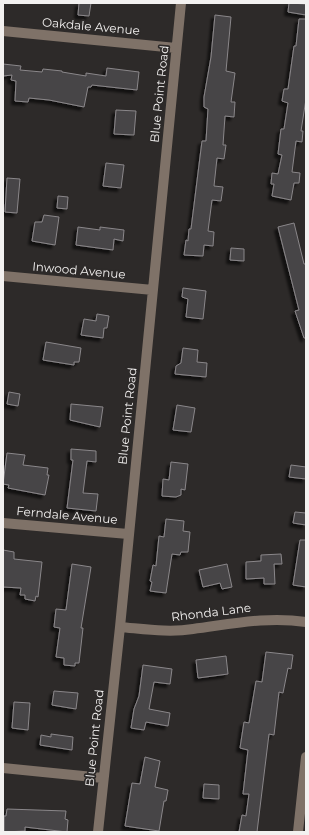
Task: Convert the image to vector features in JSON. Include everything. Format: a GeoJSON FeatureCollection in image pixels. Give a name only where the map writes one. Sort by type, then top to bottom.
{"type":"FeatureCollection","features":[{"type":"Feature","properties":{"kind":"street","name":"Blue Point Road"},"geometry":{"type":"LineString","coordinates":[[98,832],[120,627],[181,3]]}},
{"type":"Feature","properties":{"kind":"street","name":"Oakdale Avenue"},"geometry":{"type":"LineString","coordinates":[[3,31],[176,48]]}},
{"type":"Feature","properties":{"kind":"street","name":"Inwood Avenue"},"geometry":{"type":"LineString","coordinates":[[3,276],[153,290]]}},
{"type":"Feature","properties":{"kind":"street","name":"Ferndale Avenue"},"geometry":{"type":"LineString","coordinates":[[3,523],[128,534]]}},
{"type":"Feature","properties":{"kind":"street","name":"Rhonda Lane"},"geometry":{"type":"LineString","coordinates":[[120,627],[160,631],[192,630],[231,622],[267,619],[306,622]]}},
{"type":"Feature","properties":{"kind":"street"},"geometry":{"type":"LineString","coordinates":[[298,832],[306,757]]}},
{"type":"Feature","properties":{"kind":"street"},"geometry":{"type":"LineString","coordinates":[[3,768],[103,778]]}},
{"type":"Feature","properties":{"kind":"building"},"geometry":{"type":"Polygon","coordinates":[[[79,3],[91,3],[89,16],[78,15],[79,3]]]}},
{"type":"Feature","properties":{"kind":"building"},"geometry":{"type":"Polygon","coordinates":[[[289,3],[306,4],[306,15],[288,12],[289,3]]]}},
{"type":"Feature","properties":{"kind":"building"},"geometry":{"type":"Polygon","coordinates":[[[215,15],[231,17],[226,71],[235,73],[231,102],[235,102],[234,117],[225,116],[223,145],[226,145],[224,159],[217,158],[214,186],[223,187],[221,201],[212,200],[208,231],[214,232],[213,246],[204,245],[203,256],[184,255],[186,240],[188,241],[189,229],[191,229],[202,141],[206,141],[208,109],[204,107],[204,97],[211,57],[215,15]]]}},
{"type":"Feature","properties":{"kind":"building"},"geometry":{"type":"Polygon","coordinates":[[[299,19],[306,19],[306,99],[301,131],[303,131],[302,142],[296,141],[292,172],[300,173],[299,183],[294,183],[291,200],[272,196],[274,184],[271,184],[272,173],[278,174],[282,155],[278,154],[281,129],[284,129],[288,103],[282,101],[284,89],[288,89],[294,46],[296,46],[299,19]]]}},
{"type":"Feature","properties":{"kind":"building"},"geometry":{"type":"Polygon","coordinates":[[[3,64],[21,66],[20,70],[42,72],[43,69],[86,76],[86,73],[106,76],[107,68],[139,72],[137,90],[92,85],[91,87],[88,87],[84,107],[49,100],[29,98],[28,102],[15,101],[16,81],[11,80],[12,75],[3,76],[3,64]]]}},
{"type":"Feature","properties":{"kind":"building"},"geometry":{"type":"Polygon","coordinates":[[[116,110],[136,111],[134,135],[114,134],[116,110]]]}},
{"type":"Feature","properties":{"kind":"building"},"geometry":{"type":"Polygon","coordinates":[[[106,163],[124,165],[121,188],[103,186],[106,163]]]}},
{"type":"Feature","properties":{"kind":"building"},"geometry":{"type":"Polygon","coordinates":[[[7,178],[20,179],[17,213],[5,212],[7,178]]]}},
{"type":"Feature","properties":{"kind":"building"},"geometry":{"type":"Polygon","coordinates":[[[58,196],[68,197],[67,209],[57,208],[58,196]]]}},
{"type":"Feature","properties":{"kind":"building"},"geometry":{"type":"Polygon","coordinates":[[[44,215],[59,217],[55,245],[32,241],[35,222],[42,222],[44,215]]]}},
{"type":"Feature","properties":{"kind":"building"},"geometry":{"type":"Polygon","coordinates":[[[294,223],[304,264],[306,264],[306,338],[304,338],[295,311],[299,310],[278,227],[294,223]]]}},
{"type":"Feature","properties":{"kind":"building"},"geometry":{"type":"Polygon","coordinates":[[[78,227],[100,230],[100,227],[124,230],[123,241],[114,239],[113,250],[76,245],[78,227]]]}},
{"type":"Feature","properties":{"kind":"building"},"geometry":{"type":"Polygon","coordinates":[[[231,248],[244,249],[244,261],[230,260],[231,248]]]}},
{"type":"Feature","properties":{"kind":"building"},"geometry":{"type":"Polygon","coordinates":[[[183,288],[206,291],[203,319],[186,317],[188,299],[182,297],[183,288]]]}},
{"type":"Feature","properties":{"kind":"building"},"geometry":{"type":"Polygon","coordinates":[[[97,314],[109,316],[107,328],[104,328],[103,338],[81,335],[84,319],[96,321],[97,314]]]}},
{"type":"Feature","properties":{"kind":"building"},"geometry":{"type":"Polygon","coordinates":[[[46,342],[81,348],[79,362],[74,362],[74,365],[43,360],[46,342]]]}},
{"type":"Feature","properties":{"kind":"building"},"geometry":{"type":"Polygon","coordinates":[[[183,348],[198,350],[197,362],[207,363],[206,377],[175,374],[176,366],[181,363],[183,348]]]}},
{"type":"Feature","properties":{"kind":"building"},"geometry":{"type":"Polygon","coordinates":[[[9,392],[20,394],[18,406],[7,404],[9,392]]]}},
{"type":"Feature","properties":{"kind":"building"},"geometry":{"type":"Polygon","coordinates":[[[71,404],[103,407],[100,427],[70,420],[71,404]]]}},
{"type":"Feature","properties":{"kind":"building"},"geometry":{"type":"Polygon","coordinates":[[[177,405],[195,408],[191,432],[173,430],[177,405]]]}},
{"type":"Feature","properties":{"kind":"building"},"geometry":{"type":"Polygon","coordinates":[[[71,449],[96,451],[96,462],[87,461],[83,493],[98,494],[96,511],[67,508],[73,460],[71,460],[71,449]]]}},
{"type":"Feature","properties":{"kind":"building"},"geometry":{"type":"Polygon","coordinates":[[[7,453],[25,455],[23,465],[48,468],[47,475],[49,475],[45,495],[8,488],[9,485],[3,484],[7,453]]]}},
{"type":"Feature","properties":{"kind":"building"},"geometry":{"type":"Polygon","coordinates":[[[171,462],[188,464],[185,490],[181,489],[181,495],[176,497],[162,496],[163,479],[169,480],[171,462]]]}},
{"type":"Feature","properties":{"kind":"building"},"geometry":{"type":"Polygon","coordinates":[[[291,465],[306,467],[306,479],[289,477],[291,465]]]}},
{"type":"Feature","properties":{"kind":"building"},"geometry":{"type":"Polygon","coordinates":[[[295,512],[306,513],[306,525],[293,523],[295,512]]]}},
{"type":"Feature","properties":{"kind":"building"},"geometry":{"type":"Polygon","coordinates":[[[166,519],[184,521],[183,531],[190,532],[188,552],[181,552],[180,555],[172,554],[166,593],[150,591],[152,582],[150,581],[153,565],[156,566],[159,536],[164,537],[166,519]]]}},
{"type":"Feature","properties":{"kind":"building"},"geometry":{"type":"Polygon","coordinates":[[[300,540],[306,540],[306,587],[293,585],[300,540]]]}},
{"type":"Feature","properties":{"kind":"building"},"geometry":{"type":"Polygon","coordinates":[[[3,550],[14,552],[14,559],[42,562],[38,597],[36,596],[35,601],[25,599],[25,595],[20,595],[21,588],[3,587],[3,550]]]}},
{"type":"Feature","properties":{"kind":"building"},"geometry":{"type":"Polygon","coordinates":[[[281,554],[282,564],[274,564],[275,584],[264,584],[264,578],[246,579],[246,562],[261,561],[261,555],[281,554]]]}},
{"type":"Feature","properties":{"kind":"building"},"geometry":{"type":"Polygon","coordinates":[[[72,564],[91,567],[81,628],[83,628],[79,663],[75,663],[75,666],[64,665],[64,658],[56,657],[60,628],[54,627],[56,609],[66,610],[72,564]]]}},
{"type":"Feature","properties":{"kind":"building"},"geometry":{"type":"Polygon","coordinates":[[[227,564],[232,587],[222,589],[220,583],[203,587],[199,570],[227,564]]]}},
{"type":"Feature","properties":{"kind":"building"},"geometry":{"type":"Polygon","coordinates":[[[266,652],[293,655],[291,669],[288,668],[283,693],[279,692],[274,735],[269,734],[257,832],[239,832],[242,815],[246,816],[249,794],[243,794],[248,750],[240,748],[244,722],[249,723],[256,681],[262,682],[266,652]]]}},
{"type":"Feature","properties":{"kind":"building"},"geometry":{"type":"Polygon","coordinates":[[[226,656],[228,674],[198,678],[196,660],[226,656]]]}},
{"type":"Feature","properties":{"kind":"building"},"geometry":{"type":"Polygon","coordinates":[[[143,665],[172,669],[170,684],[154,682],[149,709],[170,713],[168,726],[146,722],[144,730],[131,728],[134,709],[139,696],[143,665]]]}},
{"type":"Feature","properties":{"kind":"building"},"geometry":{"type":"Polygon","coordinates":[[[54,691],[78,693],[76,709],[52,705],[54,691]]]}},
{"type":"Feature","properties":{"kind":"building"},"geometry":{"type":"Polygon","coordinates":[[[14,702],[30,703],[28,730],[12,728],[14,702]]]}},
{"type":"Feature","properties":{"kind":"building"},"geometry":{"type":"Polygon","coordinates":[[[51,734],[73,737],[72,750],[40,745],[41,735],[51,737],[51,734]]]}},
{"type":"Feature","properties":{"kind":"building"},"geometry":{"type":"Polygon","coordinates":[[[145,757],[160,761],[155,787],[168,790],[166,801],[164,801],[159,831],[125,826],[132,783],[140,784],[145,757]]]}},
{"type":"Feature","properties":{"kind":"building"},"geometry":{"type":"Polygon","coordinates":[[[204,784],[219,785],[219,799],[203,798],[204,784]]]}},
{"type":"Feature","properties":{"kind":"building"},"geometry":{"type":"Polygon","coordinates":[[[7,809],[66,811],[65,819],[68,820],[67,832],[25,827],[25,831],[4,832],[4,816],[6,816],[7,809]]]}}]}
